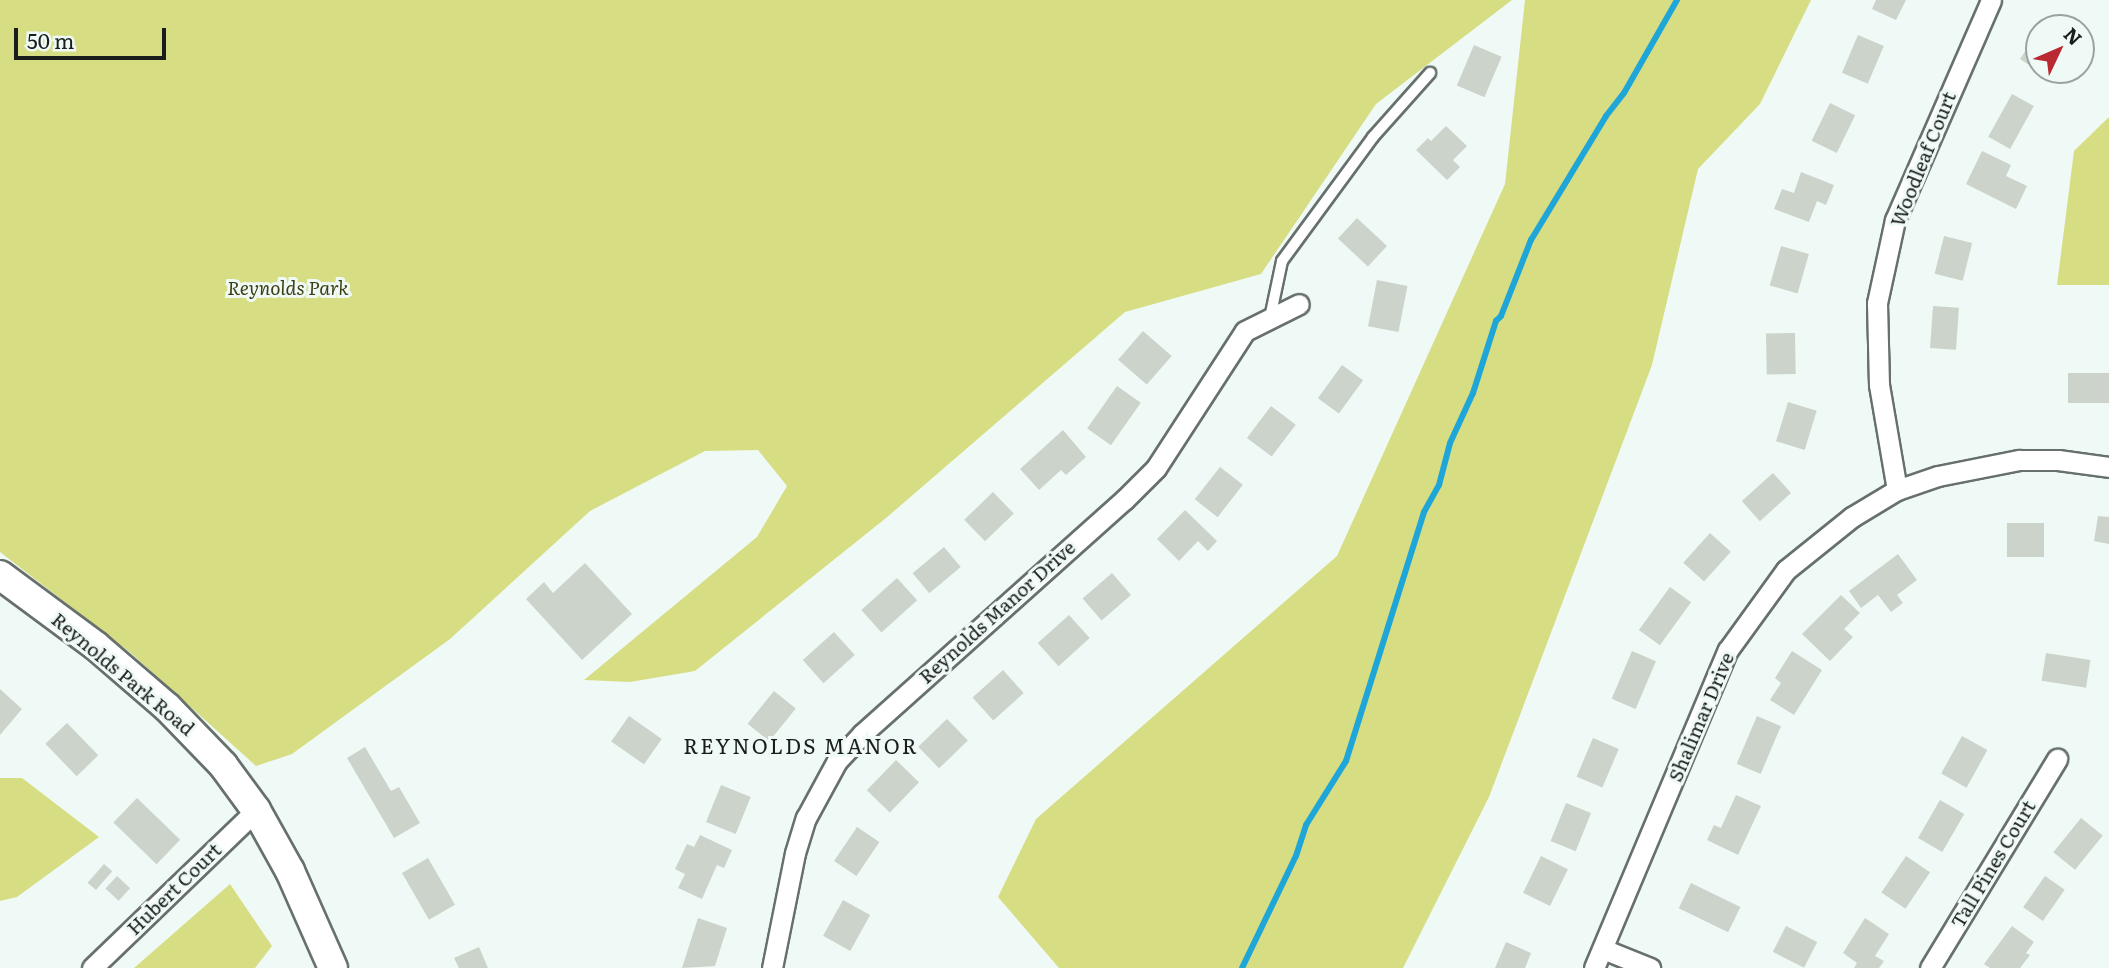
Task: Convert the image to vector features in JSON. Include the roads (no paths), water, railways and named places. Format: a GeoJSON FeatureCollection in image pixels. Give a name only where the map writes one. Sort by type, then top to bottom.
{"type":"FeatureCollection","features":[{"type":"Feature","properties":{"kind":"main road","name":"Reynolds Park Road"},"geometry":{"type":"LineString","coordinates":[[0,575],[96,646],[167,707],[223,765],[256,810],[290,870],[333,968]]}},
{"type":"Feature","properties":{"kind":"street","name":"Woodleaf Court"},"geometry":{"type":"LineString","coordinates":[[1897,490],[1879,385],[1877,303],[1895,220],[1991,0]]}},
{"type":"Feature","properties":{"kind":"street","name":"Reynolds Manor Drive"},"geometry":{"type":"LineString","coordinates":[[772,968],[799,842],[819,790],[837,761],[862,734],[1124,500],[1156,468],[1245,331],[1299,304]]}},
{"type":"Feature","properties":{"kind":"street","name":"Shalimar Drive"},"geometry":{"type":"LineString","coordinates":[[1594,968],[1728,650],[1786,570],[1852,517],[1897,490],[1938,476],[2019,460],[2059,460],[2109,467]]}},
{"type":"Feature","properties":{"kind":"street","name":"Tall Pines Court"},"geometry":{"type":"LineString","coordinates":[[1930,968],[2057,759]]}},
{"type":"Feature","properties":{"kind":"street","name":"Hubert Court"},"geometry":{"type":"LineString","coordinates":[[92,968],[256,810]]}},
{"type":"Feature","properties":{"kind":"street"},"geometry":{"type":"LineString","coordinates":[[1603,949],[1650,968]]}},
{"type":"Feature","properties":{"kind":"lane"},"geometry":{"type":"LineString","coordinates":[[1270,318],[1282,261],[1373,136],[1430,73]]}},
{"type":"Feature","properties":{"kind":"waterway"},"geometry":{"type":"LineString","coordinates":[[1242,968],[1296,856],[1306,825],[1346,761],[1424,512],[1439,485],[1450,443],[1473,393],[1496,321],[1501,316],[1531,240],[1606,116],[1624,93],[1677,0]]}},
{"type":"Feature","properties":{"kind":"district","name":"REYNOLDS MANOR"},"geometry":{"type":"Point","coordinates":[801,745]}},
{"type":"Feature","properties":{"kind":"park label","name":"Reynolds Park"},"geometry":{"type":"Point","coordinates":[288,288]}}]}
